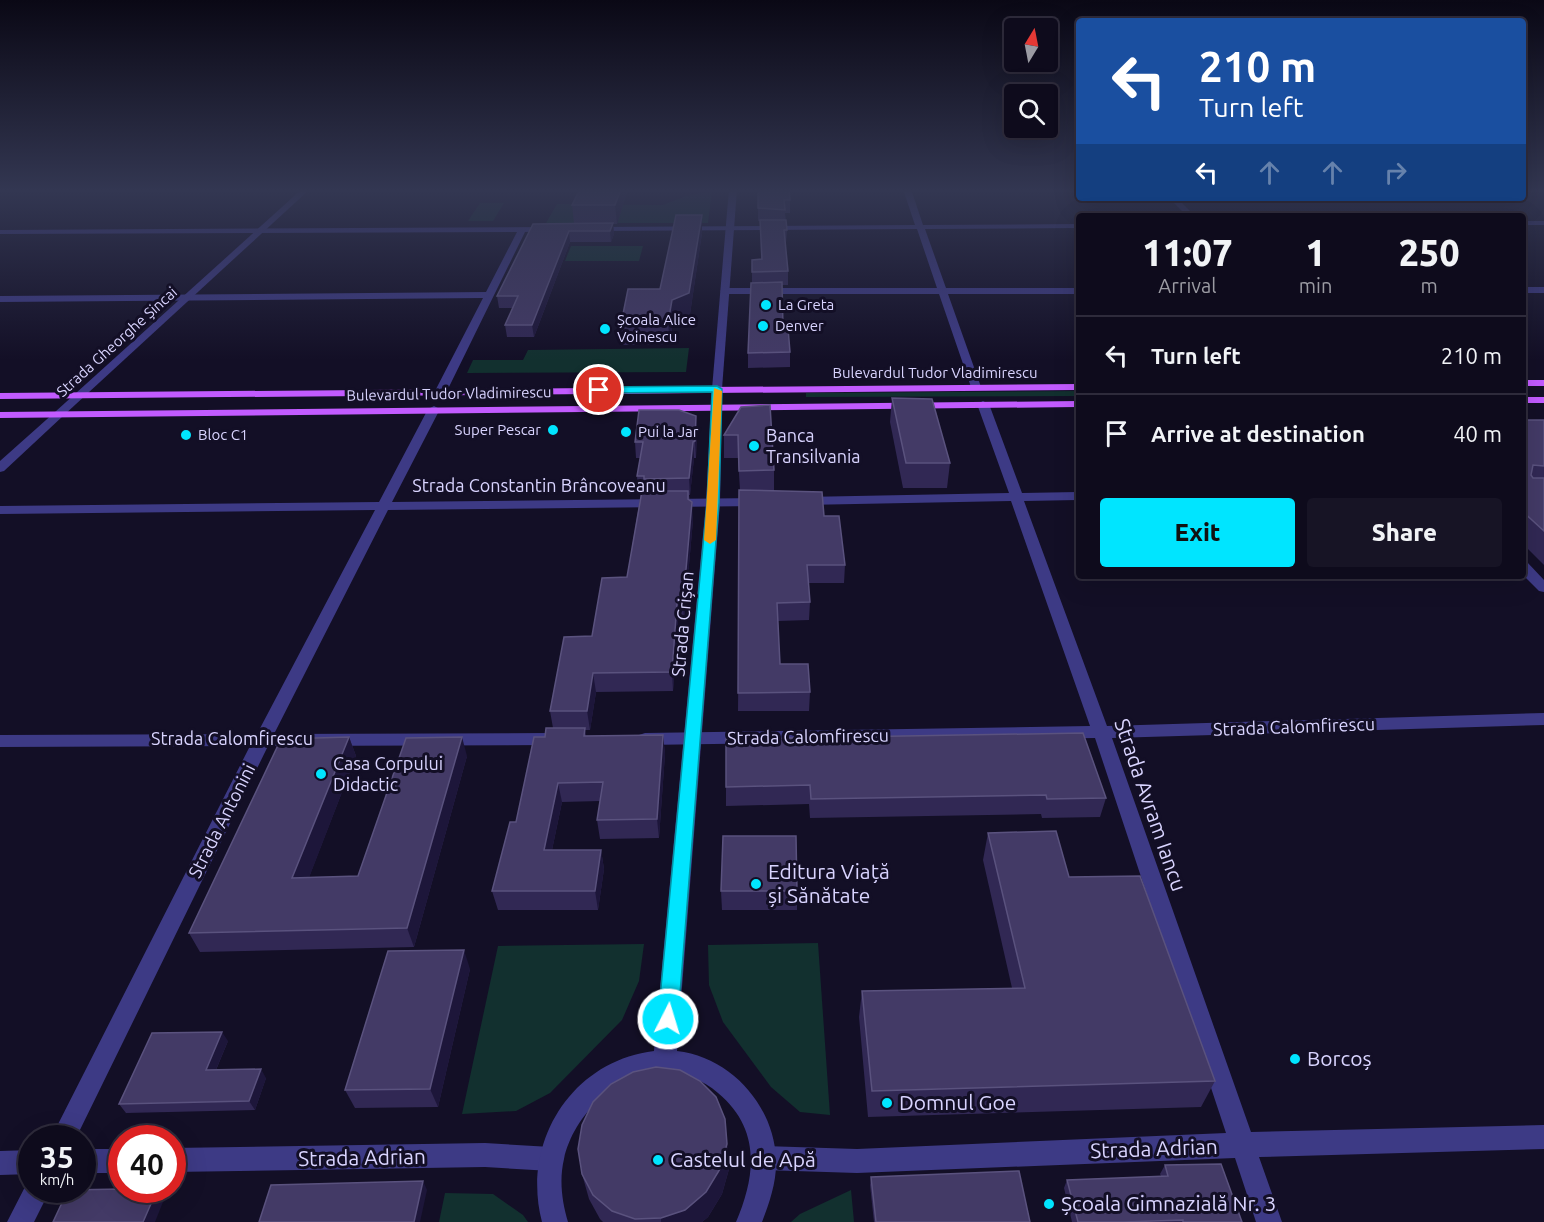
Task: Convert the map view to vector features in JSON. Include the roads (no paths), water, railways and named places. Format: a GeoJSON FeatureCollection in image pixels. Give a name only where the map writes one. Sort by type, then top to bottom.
{"type":"FeatureCollection","features":[{"type":"Feature","properties":{"kind":"main road"},"geometry":{"type":"LineString","coordinates":[[1526,383],[1544,383]]}},
{"type":"Feature","properties":{"kind":"main road","name":"Bulevardul Tudor Vladimirescu"},"geometry":{"type":"LineString","coordinates":[[0,396],[441,391],[717,398],[980,396],[1076,387]]}},
{"type":"Feature","properties":{"kind":"main road","name":"Bulevardul Tudor Vladimirescu"},"geometry":{"type":"LineString","coordinates":[[0,415],[434,409],[717,398],[980,396],[1076,404]]}},
{"type":"Feature","properties":{"kind":"main road"},"geometry":{"type":"LineString","coordinates":[[1526,400],[1544,400]]}},
{"type":"Feature","properties":{"kind":"street","name":"Strada Gheorghe Șincai"},"geometry":{"type":"LineString","coordinates":[[0,468],[245,246]]}},
{"type":"Feature","properties":{"kind":"street"},"geometry":{"type":"LineString","coordinates":[[441,391],[513,246]]}},
{"type":"Feature","properties":{"kind":"street","name":"Strada Crișan"},"geometry":{"type":"LineString","coordinates":[[664,1061],[713,503],[717,398],[729,246]]}},
{"type":"Feature","properties":{"kind":"street","name":"Strada Avram Iancu"},"geometry":{"type":"LineString","coordinates":[[927,246],[1101,732],[1269,1222]]}},
{"type":"Feature","properties":{"kind":"street"},"geometry":{"type":"LineString","coordinates":[[1526,290],[1544,290]]}},
{"type":"Feature","properties":{"kind":"street"},"geometry":{"type":"LineString","coordinates":[[725,291],[1076,291]]}},
{"type":"Feature","properties":{"kind":"street"},"geometry":{"type":"LineString","coordinates":[[0,299],[489,295]]}},
{"type":"Feature","properties":{"kind":"street","name":"Strada Antonini"},"geometry":{"type":"LineString","coordinates":[[70,1125],[263,738],[434,409]]}},
{"type":"Feature","properties":{"kind":"street"},"geometry":{"type":"LineString","coordinates":[[794,501],[1076,496]]}},
{"type":"Feature","properties":{"kind":"street","name":"Strada Constantin Brâncoveanu"},"geometry":{"type":"LineString","coordinates":[[0,510],[771,502]]}},
{"type":"Feature","properties":{"kind":"street"},"geometry":{"type":"LineString","coordinates":[[1526,569],[1544,588]]}},
{"type":"Feature","properties":{"kind":"street","name":"Strada Calomfirescu"},"geometry":{"type":"LineString","coordinates":[[633,739],[1101,732],[1544,719]]}},
{"type":"Feature","properties":{"kind":"street","name":"Strada Calomfirescu"},"geometry":{"type":"LineString","coordinates":[[0,741],[263,738],[574,739]]}},
{"type":"Feature","properties":{"kind":"street"},"geometry":{"type":"LineString","coordinates":[[555,1222],[548,1190],[551,1159],[560,1132],[574,1108],[593,1089],[616,1074],[639,1065],[664,1061],[694,1066],[720,1078],[742,1098],[758,1126],[764,1158],[760,1194],[749,1222]]}},
{"type":"Feature","properties":{"kind":"street","name":"Strada Adrian"},"geometry":{"type":"LineString","coordinates":[[764,1158],[857,1161],[1243,1145],[1544,1137]]}},
{"type":"Feature","properties":{"kind":"street","name":"Strada Adrian"},"geometry":{"type":"LineString","coordinates":[[186,1160],[485,1155],[551,1159]]}},
{"type":"Feature","properties":{"kind":"street"},"geometry":{"type":"LineString","coordinates":[[0,1163],[18,1162]]}},
{"type":"Feature","properties":{"kind":"street"},"geometry":{"type":"LineString","coordinates":[[20,1222],[30,1203]]}},
{"type":"Feature","properties":{"kind":"place","name":"La Greta"},"geometry":{"type":"Point","coordinates":[766,305]}},
{"type":"Feature","properties":{"kind":"place","name":"Denver"},"geometry":{"type":"Point","coordinates":[763,326]}},
{"type":"Feature","properties":{"kind":"place","name":"Școala Alice Voinescu"},"geometry":{"type":"Point","coordinates":[605,329]}},
{"type":"Feature","properties":{"kind":"place","name":"Super Pescar"},"geometry":{"type":"Point","coordinates":[553,430]}},
{"type":"Feature","properties":{"kind":"place","name":"Pui la Jar"},"geometry":{"type":"Point","coordinates":[626,432]}},
{"type":"Feature","properties":{"kind":"place","name":"Bloc C1"},"geometry":{"type":"Point","coordinates":[186,435]}},
{"type":"Feature","properties":{"kind":"place","name":"Banca Transilvania"},"geometry":{"type":"Point","coordinates":[754,446]}},
{"type":"Feature","properties":{"kind":"place","name":"Casa Corpului Didactic"},"geometry":{"type":"Point","coordinates":[321,774]}},
{"type":"Feature","properties":{"kind":"place","name":"Editura Viață și Sănătate"},"geometry":{"type":"Point","coordinates":[756,884]}},
{"type":"Feature","properties":{"kind":"place","name":"Borcoș"},"geometry":{"type":"Point","coordinates":[1295,1059]}},
{"type":"Feature","properties":{"kind":"place","name":"Domnul Goe"},"geometry":{"type":"Point","coordinates":[887,1103]}},
{"type":"Feature","properties":{"kind":"place","name":"Castelul de Apă"},"geometry":{"type":"Point","coordinates":[658,1160]}},
{"type":"Feature","properties":{"kind":"place","name":"Școala Gimnazială Nr. 3"},"geometry":{"type":"Point","coordinates":[1049,1204]}}]}
